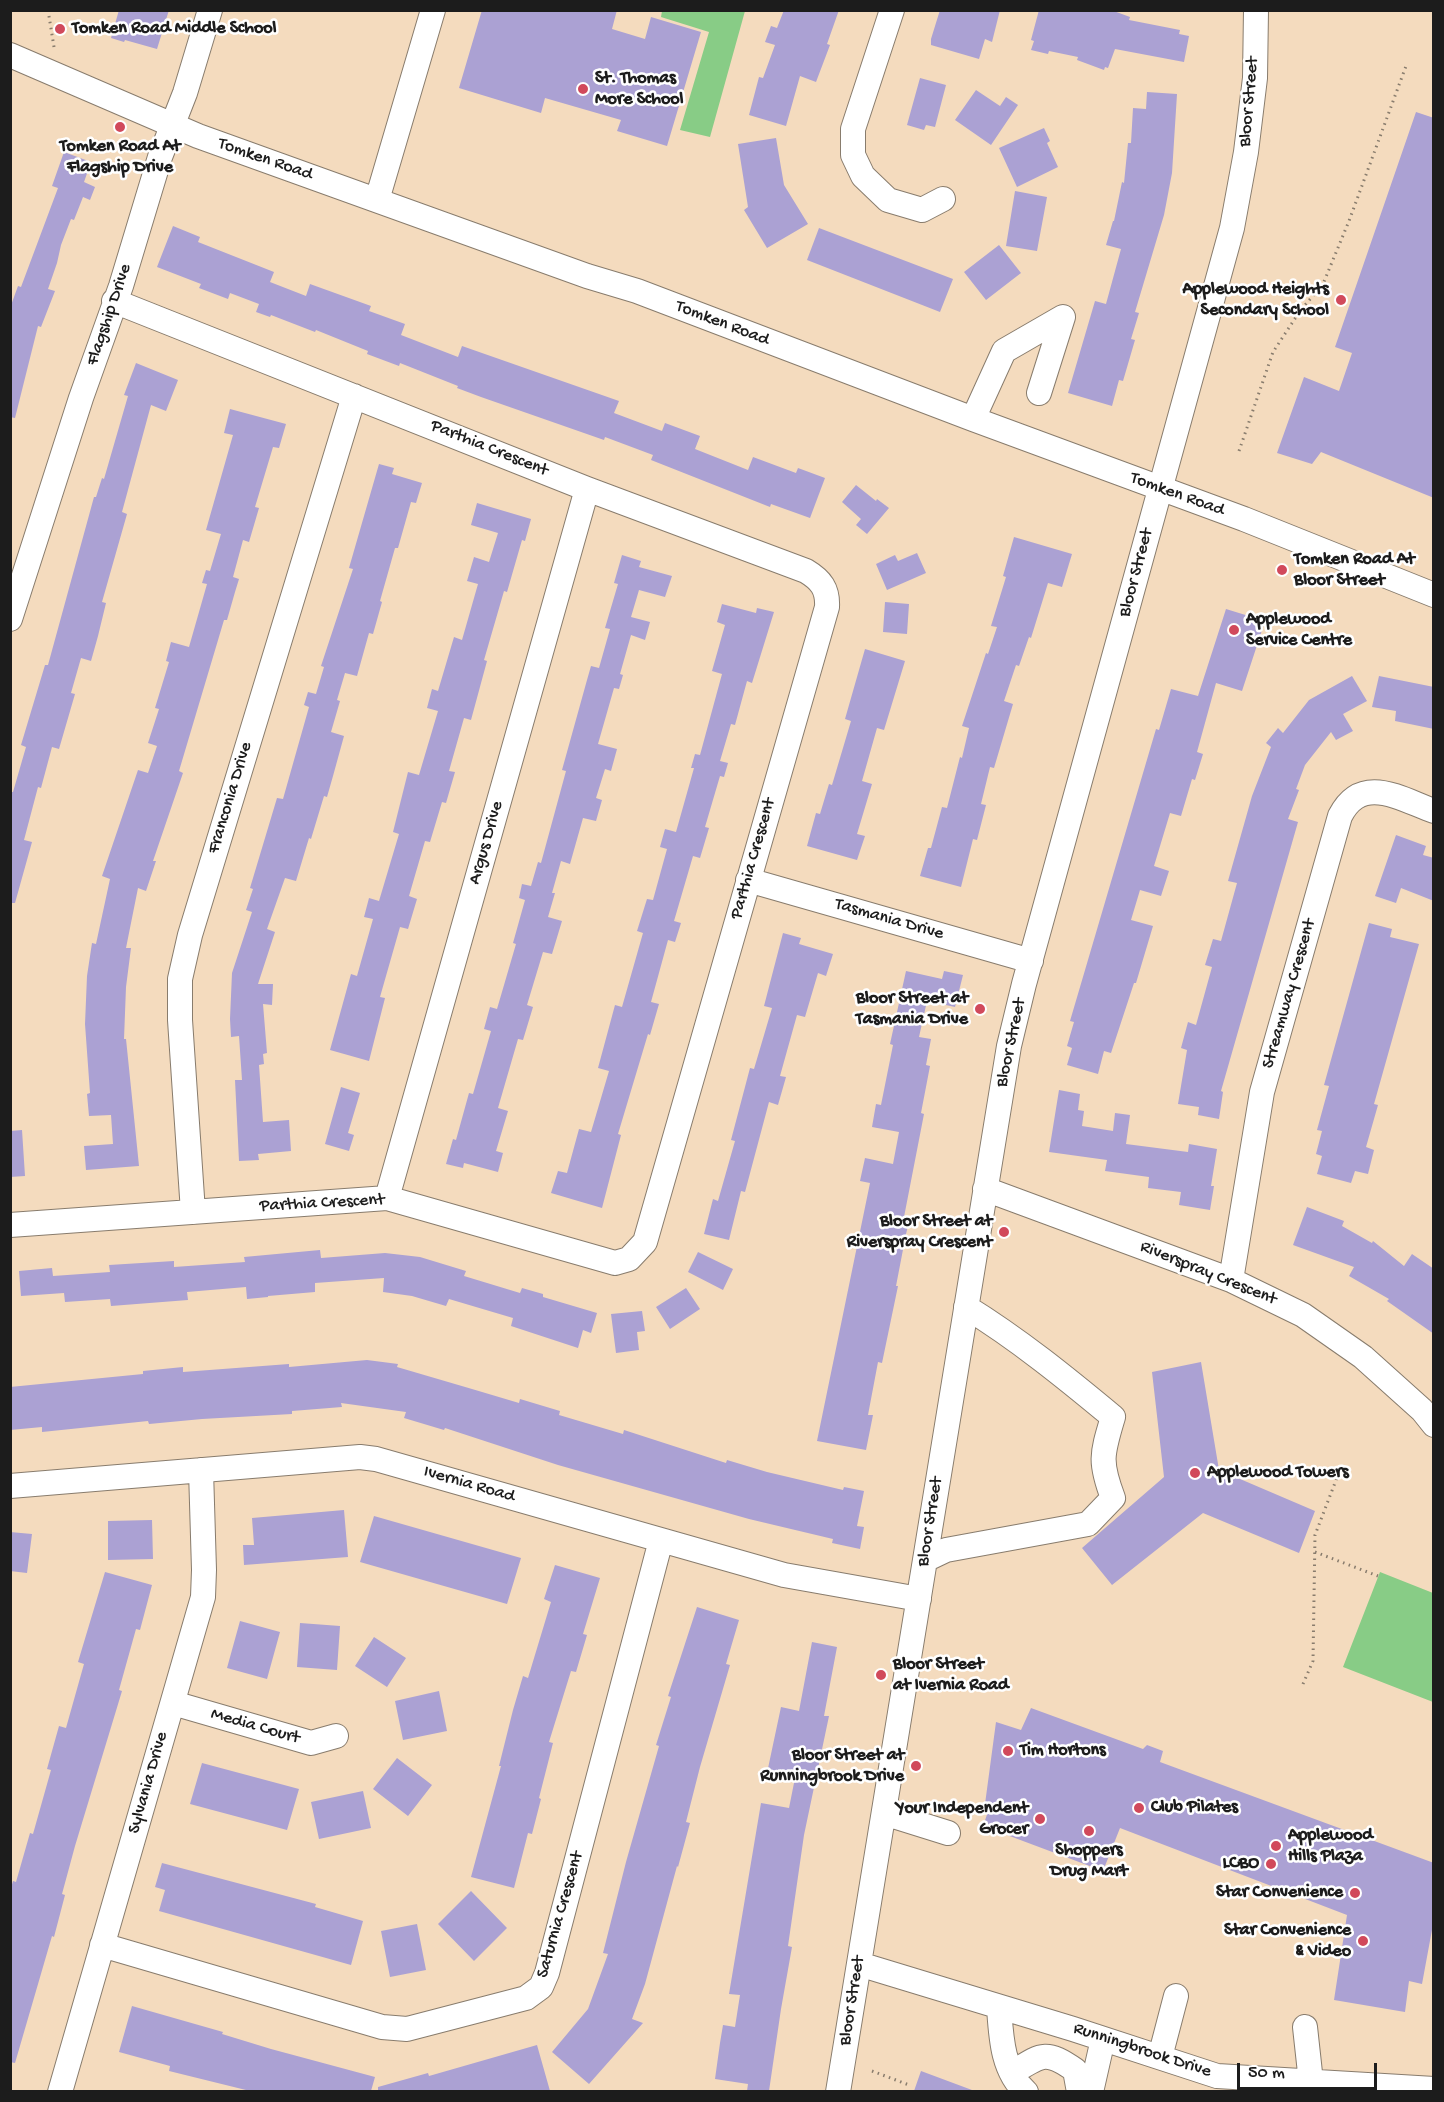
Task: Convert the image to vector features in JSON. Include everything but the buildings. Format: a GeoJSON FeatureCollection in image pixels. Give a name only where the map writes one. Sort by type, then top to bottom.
{"type":"FeatureCollection","features":[{"type":"Feature","properties":{"kind":"street","name":"Flagship Drive"},"geometry":{"type":"LineString","coordinates":[[10,619],[172,124],[185,93],[210,10]]}},
{"type":"Feature","properties":{"kind":"street"},"geometry":{"type":"LineString","coordinates":[[377,200],[433,10]]}},
{"type":"Feature","properties":{"kind":"street"},"geometry":{"type":"LineString","coordinates":[[892,10],[853,129],[853,155],[863,176],[888,200],[922,210],[943,200]]}},
{"type":"Feature","properties":{"kind":"street","name":"Bloor Street"},"geometry":{"type":"LineString","coordinates":[[838,2091],[1009,1047],[1030,961],[1232,228],[1246,152],[1255,78],[1256,10]]}},
{"type":"Feature","properties":{"kind":"street","name":"Tomken Road"},"geometry":{"type":"LineString","coordinates":[[10,56],[198,136],[587,276],[637,291],[1161,488],[1434,595]]}},
{"type":"Feature","properties":{"kind":"street","name":"Parthia Crescent"},"geometry":{"type":"LineString","coordinates":[[10,1225],[387,1198],[615,1263],[629,1259],[645,1242],[827,607],[824,586],[806,571],[587,489],[114,302]]}},
{"type":"Feature","properties":{"kind":"street"},"geometry":{"type":"LineString","coordinates":[[973,419],[1004,351],[1063,317],[1039,393]]}},
{"type":"Feature","properties":{"kind":"street","name":"Franconia Drive"},"geometry":{"type":"LineString","coordinates":[[193,1212],[180,1020],[180,979],[190,935],[354,396]]}},
{"type":"Feature","properties":{"kind":"street","name":"Argus Drive"},"geometry":{"type":"LineString","coordinates":[[387,1198],[587,489]]}},
{"type":"Feature","properties":{"kind":"street","name":"Streamway Crescent"},"geometry":{"type":"LineString","coordinates":[[1231,1280],[1262,1092],[1340,816],[1354,797],[1368,791],[1384,793],[1434,812]]}},
{"type":"Feature","properties":{"kind":"street","name":"Tasmania Drive"},"geometry":{"type":"LineString","coordinates":[[748,880],[1030,961]]}},
{"type":"Feature","properties":{"kind":"street","name":"Riverspray Crescent"},"geometry":{"type":"LineString","coordinates":[[985,1189],[1231,1280],[1303,1315],[1343,1342],[1422,1410],[1434,1425]]}},
{"type":"Feature","properties":{"kind":"street"},"geometry":{"type":"LineString","coordinates":[[925,1560],[946,1550],[1088,1524],[1113,1498],[1104,1475],[1103,1452],[1113,1417],[985,1318],[966,1307]]}},
{"type":"Feature","properties":{"kind":"street","name":"Ivernia Road"},"geometry":{"type":"LineString","coordinates":[[10,1486],[360,1457],[376,1459],[784,1575],[918,1599]]}},
{"type":"Feature","properties":{"kind":"street","name":"Sylvania Drive"},"geometry":{"type":"LineString","coordinates":[[60,2091],[203,1597],[201,1470]]}},
{"type":"Feature","properties":{"kind":"street","name":"Saturnia Crescent"},"geometry":{"type":"LineString","coordinates":[[102,1945],[381,2027],[407,2028],[526,1998],[541,1987],[548,1972],[661,1540]]}},
{"type":"Feature","properties":{"kind":"street","name":"Media Court"},"geometry":{"type":"LineString","coordinates":[[173,1703],[311,1743],[336,1736]]}},
{"type":"Feature","properties":{"kind":"street"},"geometry":{"type":"LineString","coordinates":[[884,1813],[948,1833]]}},
{"type":"Feature","properties":{"kind":"street","name":"Runningbrook Drive"},"geometry":{"type":"LineString","coordinates":[[859,1965],[1160,2057],[1215,2084],[1311,2082],[1434,2089]]}},
{"type":"Feature","properties":{"kind":"street"},"geometry":{"type":"LineString","coordinates":[[1160,2057],[1176,1996]]}},
{"type":"Feature","properties":{"kind":"street"},"geometry":{"type":"LineString","coordinates":[[999,2007],[1002,2050],[1019,2082],[1038,2056],[1058,2058],[1075,2070],[1079,2091]]}},
{"type":"Feature","properties":{"kind":"street"},"geometry":{"type":"LineString","coordinates":[[1305,2027],[1311,2082]]}},
{"type":"Feature","properties":{"kind":"street"},"geometry":{"type":"LineString","coordinates":[[1091,2091],[1103,2039]]}},
{"type":"Feature","properties":{"kind":"path"},"geometry":{"type":"LineString","coordinates":[[48,10],[54,47]]}},
{"type":"Feature","properties":{"kind":"path"},"geometry":{"type":"LineString","coordinates":[[1239,451],[1273,352],[1300,312],[1323,284],[1349,221],[1406,66]]}},
{"type":"Feature","properties":{"kind":"path"},"geometry":{"type":"LineString","coordinates":[[1303,1684],[1313,1661],[1315,1535],[1338,1475]]}},
{"type":"Feature","properties":{"kind":"path"},"geometry":{"type":"LineString","coordinates":[[1315,1552],[1378,1576]]}},
{"type":"Feature","properties":{"kind":"path"},"geometry":{"type":"LineString","coordinates":[[872,2071],[909,2085]]}},
{"type":"Feature","properties":{"kind":"green space"},"geometry":{"type":"Polygon","coordinates":[[[662,11],[745,11],[710,137],[680,130],[709,32],[661,17],[662,11]]]}},
{"type":"Feature","properties":{"kind":"green space"},"geometry":{"type":"Polygon","coordinates":[[[1380,1572],[1433,1593],[1433,1702],[1343,1667],[1380,1572]]]}},
{"type":"Feature","properties":{"kind":"place","name":"Tomken Road Middle School"},"geometry":{"type":"Point","coordinates":[60,29]}},
{"type":"Feature","properties":{"kind":"place","name":"St. Thomas More School"},"geometry":{"type":"Point","coordinates":[583,89]}},
{"type":"Feature","properties":{"kind":"place","name":"Tomken Road At Flagship Drive"},"geometry":{"type":"Point","coordinates":[120,127]}},
{"type":"Feature","properties":{"kind":"place","name":"Applewood Heights Secondary School"},"geometry":{"type":"Point","coordinates":[1341,300]}},
{"type":"Feature","properties":{"kind":"place","name":"Tomken Road At Bloor Street"},"geometry":{"type":"Point","coordinates":[1282,570]}},
{"type":"Feature","properties":{"kind":"place","name":"Applewood Service Centre"},"geometry":{"type":"Point","coordinates":[1234,630]}},
{"type":"Feature","properties":{"kind":"place","name":"Bloor Street at Tasmania Drive"},"geometry":{"type":"Point","coordinates":[980,1009]}},
{"type":"Feature","properties":{"kind":"place","name":"Bloor Street at Riverspray Crescent"},"geometry":{"type":"Point","coordinates":[1004,1232]}},
{"type":"Feature","properties":{"kind":"place","name":"Applewood Towers"},"geometry":{"type":"Point","coordinates":[1195,1473]}},
{"type":"Feature","properties":{"kind":"place","name":"Bloor Street at Ivernia Road"},"geometry":{"type":"Point","coordinates":[881,1675]}},
{"type":"Feature","properties":{"kind":"place","name":"Tim Hortons"},"geometry":{"type":"Point","coordinates":[1008,1751]}},
{"type":"Feature","properties":{"kind":"place","name":"Bloor Street at Runningbrook Drive"},"geometry":{"type":"Point","coordinates":[916,1766]}},
{"type":"Feature","properties":{"kind":"place","name":"Club Pilates"},"geometry":{"type":"Point","coordinates":[1139,1808]}},
{"type":"Feature","properties":{"kind":"place","name":"Your Independent Grocer"},"geometry":{"type":"Point","coordinates":[1040,1819]}},
{"type":"Feature","properties":{"kind":"place","name":"Shoppers Drug Mart"},"geometry":{"type":"Point","coordinates":[1089,1831]}},
{"type":"Feature","properties":{"kind":"place","name":"Applewood Hills Plaza"},"geometry":{"type":"Point","coordinates":[1276,1846]}},
{"type":"Feature","properties":{"kind":"place","name":"LCBO"},"geometry":{"type":"Point","coordinates":[1271,1864]}},
{"type":"Feature","properties":{"kind":"place","name":"Star Convenience"},"geometry":{"type":"Point","coordinates":[1355,1893]}},
{"type":"Feature","properties":{"kind":"place","name":"Star Convenience & Video"},"geometry":{"type":"Point","coordinates":[1363,1941]}}]}
